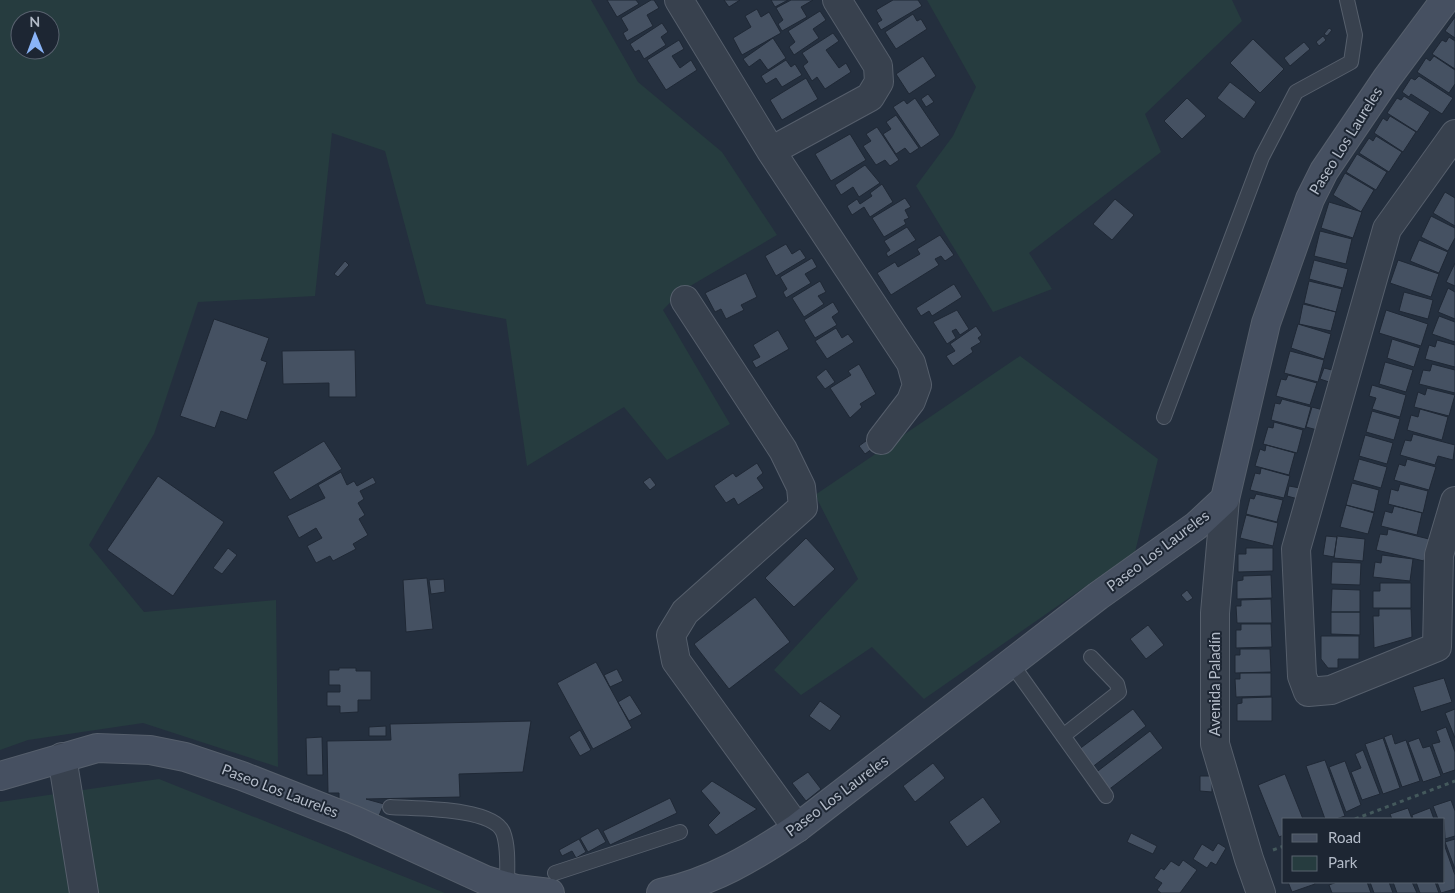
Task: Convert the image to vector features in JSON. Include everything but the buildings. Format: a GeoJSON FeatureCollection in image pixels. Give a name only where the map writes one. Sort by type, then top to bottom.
{"type":"FeatureCollection","features":[{"type":"Feature","properties":{"kind":"street"},"geometry":{"type":"LineString","coordinates":[[679,0],[771,152],[911,363],[917,385],[910,401],[882,440]]}},
{"type":"Feature","properties":{"kind":"street"},"geometry":{"type":"LineString","coordinates":[[771,152],[870,97],[879,82],[878,66],[837,0]]}},
{"type":"Feature","properties":{"kind":"street","name":"Paseo Los Laureles"},"geometry":{"type":"LineString","coordinates":[[661,893],[715,876],[762,851],[797,828],[1098,596],[1196,526],[1225,499],[1266,323],[1310,199],[1324,171],[1382,85],[1445,0]]}},
{"type":"Feature","properties":{"kind":"street"},"geometry":{"type":"LineString","coordinates":[[1455,134],[1387,229],[1296,549],[1302,676],[1308,692],[1331,690],[1437,647],[1439,555],[1455,502]]}},
{"type":"Feature","properties":{"kind":"street"},"geometry":{"type":"LineString","coordinates":[[685,300],[783,450],[801,487],[803,507],[685,612],[671,635],[676,661],[707,707],[797,828]]}},
{"type":"Feature","properties":{"kind":"street","name":"Avenida Paladín"},"geometry":{"type":"LineString","coordinates":[[1225,499],[1215,613],[1214,744],[1248,859],[1261,893]]}},
{"type":"Feature","properties":{"kind":"street","name":"Paseo Los Laureles"},"geometry":{"type":"LineString","coordinates":[[0,776],[97,748],[125,747],[186,757],[242,776],[354,820],[477,876],[507,886],[553,883]]}},
{"type":"Feature","properties":{"kind":"street"},"geometry":{"type":"LineString","coordinates":[[62,757],[84,893]]}},
{"type":"Feature","properties":{"kind":"lane"},"geometry":{"type":"LineString","coordinates":[[1164,417],[1262,157],[1296,92],[1351,62],[1355,35],[1347,0]]}},
{"type":"Feature","properties":{"kind":"lane"},"geometry":{"type":"LineString","coordinates":[[1063,736],[1119,692],[1117,684],[1091,657]]}},
{"type":"Feature","properties":{"kind":"lane"},"geometry":{"type":"LineString","coordinates":[[1011,663],[1106,796]]}},
{"type":"Feature","properties":{"kind":"lane"},"geometry":{"type":"LineString","coordinates":[[390,807],[477,814],[497,823],[503,833],[507,886]]}},
{"type":"Feature","properties":{"kind":"lane"},"geometry":{"type":"LineString","coordinates":[[553,883],[680,832]]}},
{"type":"Feature","properties":{"kind":"path"},"geometry":{"type":"LineString","coordinates":[[1357,818],[1455,782]]}},
{"type":"Feature","properties":{"kind":"green space"},"geometry":{"type":"Polygon","coordinates":[[[0,0],[591,0],[638,82],[722,152],[777,235],[680,292],[663,310],[730,424],[667,460],[624,407],[527,466],[506,319],[426,304],[385,151],[332,133],[315,296],[198,302],[154,434],[89,545],[144,612],[276,600],[278,767],[143,723],[28,740],[0,750],[0,0]]]}},
{"type":"Feature","properties":{"kind":"green space"},"geometry":{"type":"Polygon","coordinates":[[[927,0],[1232,0],[1242,21],[1145,114],[1161,152],[1029,253],[1052,289],[993,312],[916,186],[953,136],[976,87],[927,0]]]}},
{"type":"Feature","properties":{"kind":"green space"},"geometry":{"type":"Polygon","coordinates":[[[1020,356],[1158,459],[1135,552],[924,699],[872,647],[801,695],[774,670],[858,579],[815,495],[1020,356]]]}},
{"type":"Feature","properties":{"kind":"green space"},"geometry":{"type":"Polygon","coordinates":[[[159,779],[445,893],[0,893],[0,802],[159,779]]]}}]}
